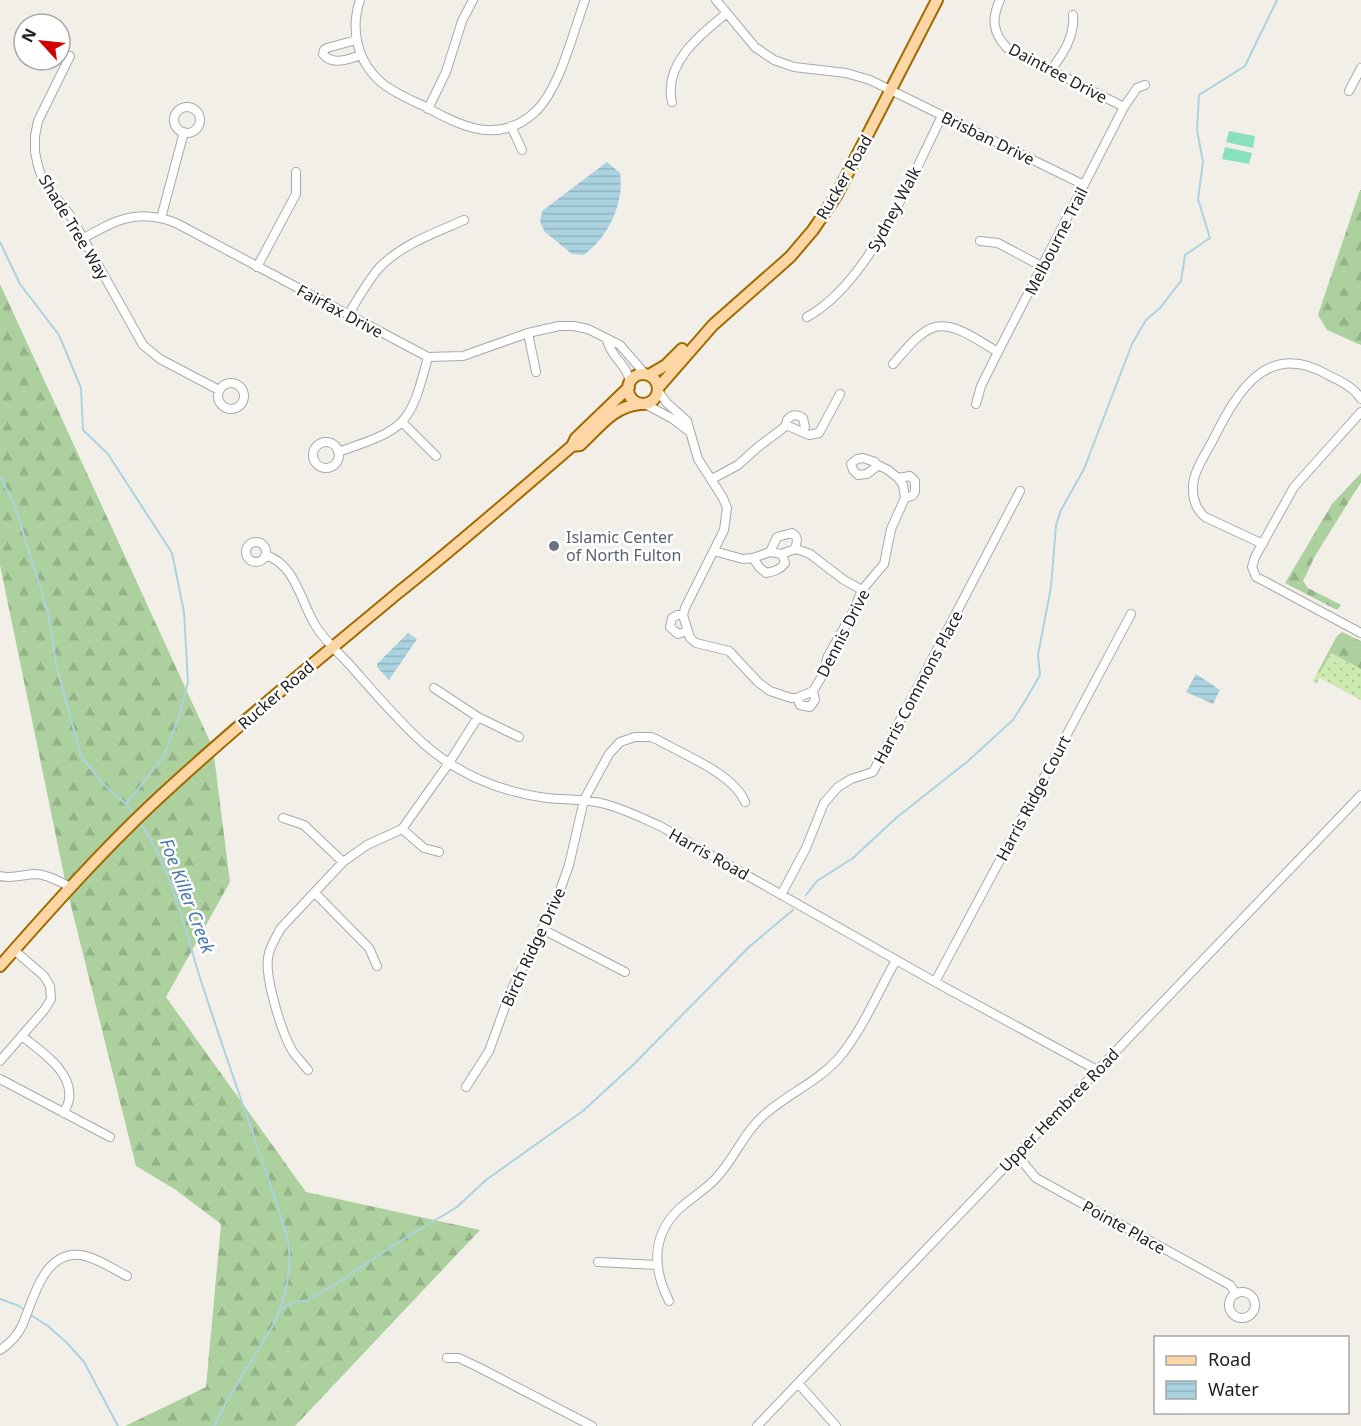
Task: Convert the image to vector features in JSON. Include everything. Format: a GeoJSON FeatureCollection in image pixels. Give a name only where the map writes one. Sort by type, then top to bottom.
{"type":"FeatureCollection","features":[{"type":"Feature","properties":{"kind":"main road","name":"Rucker Road"},"geometry":{"type":"LineString","coordinates":[[658,390],[713,325],[790,257],[813,230],[836,196],[937,0]]}},
{"type":"Feature","properties":{"kind":"main road","name":"Rucker Road"},"geometry":{"type":"LineString","coordinates":[[647,375],[666,365],[698,334],[713,325]]}},
{"type":"Feature","properties":{"kind":"main road"},"geometry":{"type":"LineString","coordinates":[[647,375],[656,381],[658,390],[655,399],[643,404],[631,397],[629,385],[635,376],[647,375]]}},
{"type":"Feature","properties":{"kind":"main road","name":"Rucker Road"},"geometry":{"type":"LineString","coordinates":[[0,966],[71,887],[145,811],[332,646],[415,580],[572,446],[576,438],[629,385]]}},
{"type":"Feature","properties":{"kind":"main road","name":"Rucker Road"},"geometry":{"type":"LineString","coordinates":[[572,446],[580,445],[615,412],[627,406],[643,404]]}},
{"type":"Feature","properties":{"kind":"street"},"geometry":{"type":"LineString","coordinates":[[360,0],[355,19],[356,40],[369,70],[381,82],[456,124],[471,129],[491,130],[511,126],[534,113],[551,92],[585,0]]}},
{"type":"Feature","properties":{"kind":"street"},"geometry":{"type":"LineString","coordinates":[[428,109],[446,72],[462,21],[473,0]]}},
{"type":"Feature","properties":{"kind":"street","name":"Brisban Drive"},"geometry":{"type":"LineString","coordinates":[[716,0],[755,47],[774,60],[794,67],[846,73],[870,80],[1084,185]]}},
{"type":"Feature","properties":{"kind":"street","name":"Daintree Drive"},"geometry":{"type":"LineString","coordinates":[[1000,0],[994,11],[994,27],[999,39],[1007,48],[1124,107]]}},
{"type":"Feature","properties":{"kind":"street"},"geometry":{"type":"LineString","coordinates":[[672,102],[670,93],[672,81],[684,54],[700,35],[728,13]]}},
{"type":"Feature","properties":{"kind":"street"},"geometry":{"type":"LineString","coordinates":[[1051,70],[1061,56],[1074,27],[1073,15]]}},
{"type":"Feature","properties":{"kind":"street"},"geometry":{"type":"LineString","coordinates":[[356,40],[327,48],[323,54],[326,59],[332,61],[361,55]]}},
{"type":"Feature","properties":{"kind":"street"},"geometry":{"type":"LineString","coordinates":[[1349,92],[1361,68]]}},
{"type":"Feature","properties":{"kind":"street","name":"Shade Tree Way"},"geometry":{"type":"LineString","coordinates":[[62,72],[38,121],[35,136],[35,152],[43,181],[70,215],[143,345],[160,359],[219,390]]}},
{"type":"Feature","properties":{"kind":"street","name":"Melbourne Trail"},"geometry":{"type":"LineString","coordinates":[[976,404],[981,387],[998,352],[1124,107],[1137,88],[1145,85]]}},
{"type":"Feature","properties":{"kind":"street","name":"Sydney Walk"},"geometry":{"type":"LineString","coordinates":[[807,317],[822,308],[872,252],[942,116]]}},
{"type":"Feature","properties":{"kind":"street"},"geometry":{"type":"LineString","coordinates":[[511,126],[522,150]]}},
{"type":"Feature","properties":{"kind":"street"},"geometry":{"type":"LineString","coordinates":[[161,218],[184,132]]}},
{"type":"Feature","properties":{"kind":"street"},"geometry":{"type":"LineString","coordinates":[[257,267],[296,194],[296,172]]}},
{"type":"Feature","properties":{"kind":"street","name":"Fairfax Drive"},"geometry":{"type":"LineString","coordinates":[[82,239],[125,218],[143,215],[161,218],[176,223],[428,357],[463,356],[528,333],[559,326],[574,326],[588,329],[620,345],[647,375]]}},
{"type":"Feature","properties":{"kind":"street"},"geometry":{"type":"LineString","coordinates":[[348,315],[369,281],[391,258],[412,244],[464,220]]}},
{"type":"Feature","properties":{"kind":"street"},"geometry":{"type":"LineString","coordinates":[[980,241],[998,243],[1043,267]]}},
{"type":"Feature","properties":{"kind":"street"},"geometry":{"type":"LineString","coordinates":[[892,364],[921,335],[932,328],[943,326],[955,329],[998,352]]}},
{"type":"Feature","properties":{"kind":"street"},"geometry":{"type":"LineString","coordinates":[[528,333],[536,372]]}},
{"type":"Feature","properties":{"kind":"street"},"geometry":{"type":"LineString","coordinates":[[607,340],[609,350],[627,370],[629,385]]}},
{"type":"Feature","properties":{"kind":"street"},"geometry":{"type":"LineString","coordinates":[[338,452],[380,438],[402,422],[417,399],[428,357]]}},
{"type":"Feature","properties":{"kind":"street"},"geometry":{"type":"LineString","coordinates":[[1263,544],[1205,517],[1194,501],[1194,477],[1229,408],[1257,374],[1280,365],[1302,364],[1317,368],[1351,388],[1361,399]]}},
{"type":"Feature","properties":{"kind":"street"},"geometry":{"type":"LineString","coordinates":[[658,390],[673,409],[683,416],[691,432],[698,459],[712,479],[727,508],[724,530],[683,615],[690,638],[696,643],[729,651],[758,682],[784,697],[797,698],[800,705],[810,707],[815,700],[813,691]]}},
{"type":"Feature","properties":{"kind":"street"},"geometry":{"type":"LineString","coordinates":[[786,425],[809,435],[819,433],[840,394]]}},
{"type":"Feature","properties":{"kind":"street"},"geometry":{"type":"LineString","coordinates":[[643,404],[673,419],[691,432]]}},
{"type":"Feature","properties":{"kind":"street"},"geometry":{"type":"LineString","coordinates":[[1361,412],[1294,487],[1252,567],[1257,577],[1361,633]]}},
{"type":"Feature","properties":{"kind":"street"},"geometry":{"type":"LineString","coordinates":[[712,479],[738,465],[786,425],[789,417],[797,415],[805,421],[803,432]]}},
{"type":"Feature","properties":{"kind":"street"},"geometry":{"type":"LineString","coordinates":[[402,422],[436,456]]}},
{"type":"Feature","properties":{"kind":"street"},"geometry":{"type":"LineString","coordinates":[[876,464],[898,478],[903,485],[905,498]]}},
{"type":"Feature","properties":{"kind":"street","name":"Dennis Drive"},"geometry":{"type":"LineString","coordinates":[[797,698],[813,691],[862,590],[884,564],[891,529],[905,498],[912,496],[915,492],[915,481],[910,476],[898,478]]}},
{"type":"Feature","properties":{"kind":"street","name":"Harris Commons Place"},"geometry":{"type":"LineString","coordinates":[[781,894],[806,848],[824,803],[838,787],[852,779],[873,772],[1020,491]]}},
{"type":"Feature","properties":{"kind":"street"},"geometry":{"type":"LineString","coordinates":[[770,552],[777,537],[785,533],[792,533],[796,537],[798,541],[795,549]]}},
{"type":"Feature","properties":{"kind":"street"},"geometry":{"type":"LineString","coordinates":[[714,551],[735,558],[753,558],[770,552],[782,554],[795,549],[810,554],[823,566],[862,590]]}},
{"type":"Feature","properties":{"kind":"street"},"geometry":{"type":"LineString","coordinates":[[753,558],[766,573],[775,572],[785,563],[782,554]]}},
{"type":"Feature","properties":{"kind":"street","name":"Harris Road"},"geometry":{"type":"LineString","coordinates":[[266,555],[276,558],[283,564],[296,584],[315,625],[332,646],[416,736],[449,764],[489,784],[518,793],[548,798],[584,800],[624,810],[660,826],[935,982],[1098,1070]]}},
{"type":"Feature","properties":{"kind":"street","name":"Harris Ridge Court"},"geometry":{"type":"LineString","coordinates":[[935,982],[1131,614]]}},
{"type":"Feature","properties":{"kind":"street"},"geometry":{"type":"LineString","coordinates":[[683,615],[674,616],[670,621],[670,627],[678,634],[688,631]]}},
{"type":"Feature","properties":{"kind":"street"},"geometry":{"type":"LineString","coordinates":[[434,688],[478,717],[519,737]]}},
{"type":"Feature","properties":{"kind":"street"},"geometry":{"type":"LineString","coordinates":[[308,1070],[293,1051],[281,1025],[269,980],[268,957],[282,928],[343,862],[367,845],[402,829],[449,764],[478,717]]}},
{"type":"Feature","properties":{"kind":"street","name":"Birch Ridge Drive"},"geometry":{"type":"LineString","coordinates":[[466,1087],[489,1051],[510,993],[558,896],[569,865],[584,800],[615,747],[627,739],[642,736],[657,740],[728,779],[738,789],[745,802]]}},
{"type":"Feature","properties":{"kind":"street","name":"Upper Hembree Road"},"geometry":{"type":"LineString","coordinates":[[757,1426],[1361,795]]}},
{"type":"Feature","properties":{"kind":"street"},"geometry":{"type":"LineString","coordinates":[[283,818],[304,825],[343,862]]}},
{"type":"Feature","properties":{"kind":"street"},"geometry":{"type":"LineString","coordinates":[[402,829],[424,848],[439,852]]}},
{"type":"Feature","properties":{"kind":"street"},"geometry":{"type":"LineString","coordinates":[[0,876],[7,878],[36,874],[47,876],[71,887]]}},
{"type":"Feature","properties":{"kind":"street"},"geometry":{"type":"LineString","coordinates":[[315,893],[369,948],[377,966]]}},
{"type":"Feature","properties":{"kind":"street"},"geometry":{"type":"LineString","coordinates":[[542,929],[625,972]]}},
{"type":"Feature","properties":{"kind":"street"},"geometry":{"type":"LineString","coordinates":[[0,1061],[51,999],[51,986],[44,976],[14,950]]}},
{"type":"Feature","properties":{"kind":"street"},"geometry":{"type":"LineString","coordinates":[[669,1301],[660,1283],[657,1265],[660,1240],[672,1217],[718,1176],[762,1116],[820,1075],[838,1059],[896,960]]}},
{"type":"Feature","properties":{"kind":"street"},"geometry":{"type":"LineString","coordinates":[[22,1036],[57,1067],[67,1082],[69,1099],[64,1113]]}},
{"type":"Feature","properties":{"kind":"street"},"geometry":{"type":"LineString","coordinates":[[0,1079],[110,1137]]}},
{"type":"Feature","properties":{"kind":"street","name":"Pointe Place"},"geometry":{"type":"LineString","coordinates":[[1016,1154],[1036,1178],[1230,1285],[1236,1294]]}},
{"type":"Feature","properties":{"kind":"street"},"geometry":{"type":"LineString","coordinates":[[0,1350],[13,1340],[40,1282],[54,1263],[61,1258],[78,1255],[87,1257],[127,1276]]}},
{"type":"Feature","properties":{"kind":"street"},"geometry":{"type":"LineString","coordinates":[[598,1262],[657,1265]]}},
{"type":"Feature","properties":{"kind":"street"},"geometry":{"type":"LineString","coordinates":[[447,1358],[459,1358],[592,1426]]}},
{"type":"Feature","properties":{"kind":"street"},"geometry":{"type":"LineString","coordinates":[[798,1383],[836,1426]]}},
{"type":"Feature","properties":{"kind":"green space"},"geometry":{"type":"Polygon","coordinates":[[[1229,131],[1255,136],[1253,148],[1226,142],[1229,131]]]}},
{"type":"Feature","properties":{"kind":"green space"},"geometry":{"type":"Polygon","coordinates":[[[1225,147],[1252,153],[1249,164],[1222,159],[1225,147]]]}},
{"type":"Feature","properties":{"kind":"green space"},"geometry":{"type":"Polygon","coordinates":[[[1360,190],[1361,345],[1327,330],[1318,315],[1360,190]]]}},
{"type":"Feature","properties":{"kind":"green space"},"geometry":{"type":"Polygon","coordinates":[[[0,284],[213,748],[230,882],[166,997],[306,1192],[480,1230],[295,1426],[125,1426],[206,1387],[221,1224],[176,1190],[136,1166],[67,890],[0,565],[0,284]]]}},
{"type":"Feature","properties":{"kind":"green space"},"geometry":{"type":"Polygon","coordinates":[[[1361,473],[1361,482],[1315,556],[1303,581],[1308,588],[1341,605],[1337,610],[1285,583],[1332,504],[1361,473]]]}},
{"type":"Feature","properties":{"kind":"green space"},"geometry":{"type":"Polygon","coordinates":[[[1342,632],[1361,641],[1361,669],[1331,653],[1320,673],[1317,673],[1337,636],[1342,632]]]}},
{"type":"Feature","properties":{"kind":"green space"},"geometry":{"type":"Polygon","coordinates":[[[1331,653],[1361,669],[1361,700],[1320,678],[1316,684],[1314,683],[1317,673],[1320,673],[1331,653]]]}},
{"type":"Feature","properties":{"kind":"water"},"geometry":{"type":"Polygon","coordinates":[[[607,162],[620,173],[620,196],[617,208],[600,240],[583,255],[572,254],[545,232],[540,222],[542,211],[607,162]]]}},
{"type":"Feature","properties":{"kind":"water"},"geometry":{"type":"Polygon","coordinates":[[[408,633],[417,639],[389,680],[377,664],[408,633]]]}},
{"type":"Feature","properties":{"kind":"water"},"geometry":{"type":"Polygon","coordinates":[[[1196,674],[1220,690],[1213,704],[1186,692],[1196,674]]]}},
{"type":"Feature","properties":{"kind":"waterway"},"geometry":{"type":"LineString","coordinates":[[806,895],[817,881],[853,858],[896,818],[968,761],[1013,720],[1040,675],[1038,655],[1051,587],[1056,525],[1061,510],[1084,469],[1132,344],[1146,320],[1160,308],[1181,281],[1185,255],[1210,238],[1198,199],[1203,162],[1197,130],[1199,95],[1245,66],[1277,0]]}},
{"type":"Feature","properties":{"kind":"waterway","name":"Foe Killer Creek"},"geometry":{"type":"LineString","coordinates":[[0,242],[20,284],[59,335],[81,388],[83,430],[108,454],[172,553],[184,612],[188,682],[180,714],[164,756],[126,804],[135,817]]}},
{"type":"Feature","properties":{"kind":"waterway"},"geometry":{"type":"LineString","coordinates":[[0,477],[14,503],[48,612],[56,664],[81,756],[101,782],[126,804]]}},
{"type":"Feature","properties":{"kind":"waterway","name":"Foe Killer Creek"},"geometry":{"type":"LineString","coordinates":[[139,821],[161,859],[177,901],[203,987],[284,1226],[289,1249],[286,1288],[274,1324],[214,1426]]}},
{"type":"Feature","properties":{"kind":"waterway"},"geometry":{"type":"LineString","coordinates":[[280,1310],[294,1302],[306,1301],[334,1285],[457,1207],[486,1180],[583,1111],[634,1064],[749,947],[793,910]]}},
{"type":"Feature","properties":{"kind":"waterway"},"geometry":{"type":"LineString","coordinates":[[0,1299],[25,1310]]}},
{"type":"Feature","properties":{"kind":"waterway"},"geometry":{"type":"LineString","coordinates":[[29,1314],[48,1326],[84,1362],[118,1426]]}},
{"type":"Feature","properties":{"kind":"place","name":"Islamic Center of North Fulton"},"geometry":{"type":"Point","coordinates":[554,546]}}]}
